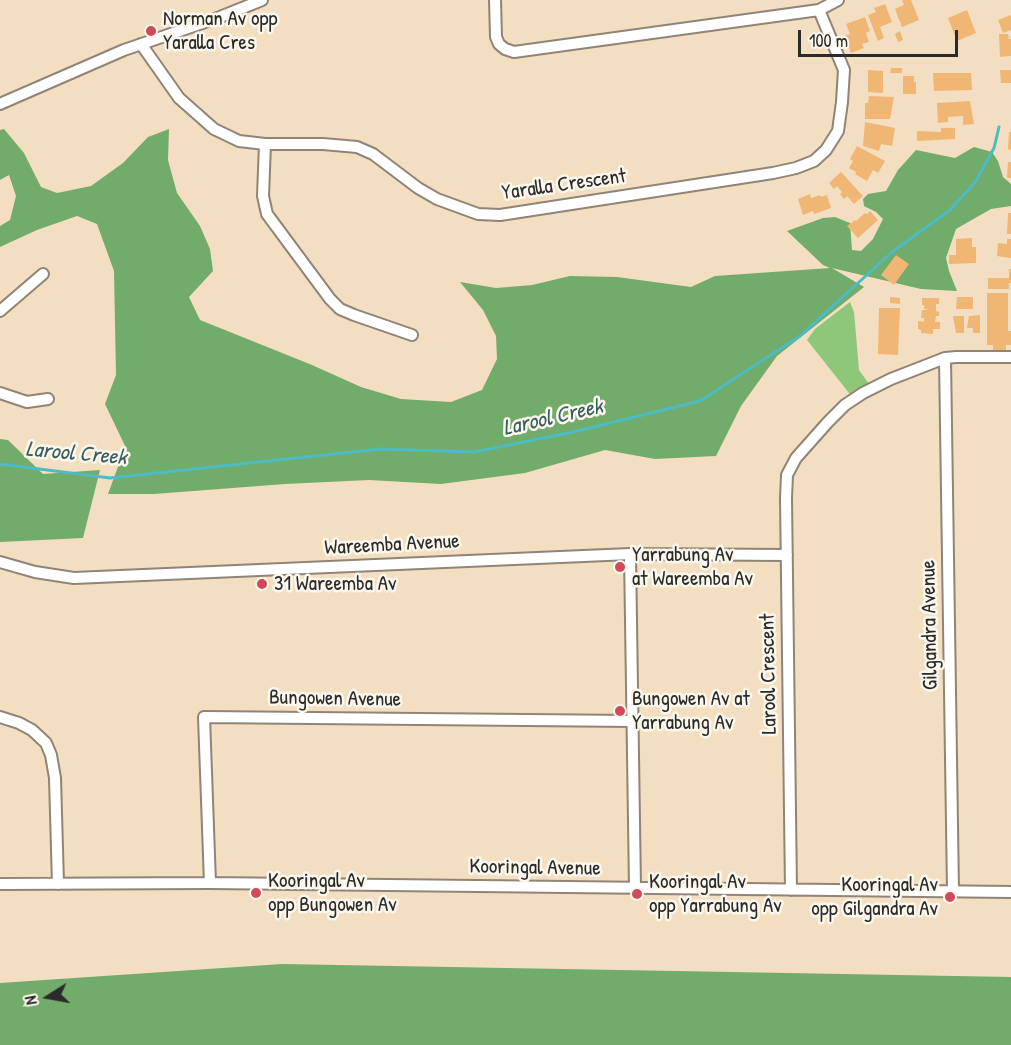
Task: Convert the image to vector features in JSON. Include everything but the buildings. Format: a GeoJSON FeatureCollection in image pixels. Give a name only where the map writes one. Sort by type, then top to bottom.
{"type":"FeatureCollection","features":[{"type":"Feature","properties":{"kind":"street"},"geometry":{"type":"LineString","coordinates":[[0,104],[124,50],[262,0]]}},
{"type":"Feature","properties":{"kind":"street"},"geometry":{"type":"LineString","coordinates":[[495,0],[499,44],[514,52],[819,10],[838,0]]}},
{"type":"Feature","properties":{"kind":"street","name":"Yaralla Crescent"},"geometry":{"type":"LineString","coordinates":[[141,44],[179,98],[214,129],[239,141],[357,147],[373,154],[418,188],[437,199],[478,213],[500,215],[796,168],[814,160],[826,150],[838,131],[844,70],[819,10]]}},
{"type":"Feature","properties":{"kind":"street"},"geometry":{"type":"LineString","coordinates":[[265,144],[263,196],[267,214],[330,299],[340,309],[412,335]]}},
{"type":"Feature","properties":{"kind":"street"},"geometry":{"type":"LineString","coordinates":[[0,311],[5,304],[44,274]]}},
{"type":"Feature","properties":{"kind":"street","name":"Larool Crescent"},"geometry":{"type":"LineString","coordinates":[[791,890],[788,475],[796,458],[828,422],[854,398],[891,379],[945,358],[1011,357]]}},
{"type":"Feature","properties":{"kind":"street","name":"Gilgandra Avenue"},"geometry":{"type":"LineString","coordinates":[[945,358],[953,891]]}},
{"type":"Feature","properties":{"kind":"street"},"geometry":{"type":"LineString","coordinates":[[0,393],[27,402],[48,399]]}},
{"type":"Feature","properties":{"kind":"street"},"geometry":{"type":"LineString","coordinates":[[630,554],[635,888]]}},
{"type":"Feature","properties":{"kind":"street","name":"Wareemba Avenue"},"geometry":{"type":"LineString","coordinates":[[0,562],[35,572],[74,578],[630,554],[787,555]]}},
{"type":"Feature","properties":{"kind":"street"},"geometry":{"type":"LineString","coordinates":[[0,717],[32,730],[46,743],[51,754],[55,778],[58,884]]}},
{"type":"Feature","properties":{"kind":"street","name":"Bungowen Avenue"},"geometry":{"type":"LineString","coordinates":[[210,883],[204,717],[633,721]]}},
{"type":"Feature","properties":{"kind":"street","name":"Kooringal Avenue"},"geometry":{"type":"LineString","coordinates":[[0,884],[210,883],[1011,892]]}},
{"type":"Feature","properties":{"kind":"green space"},"geometry":{"type":"Polygon","coordinates":[[[4,129],[24,153],[41,187],[57,193],[91,186],[123,163],[148,137],[169,129],[168,160],[177,193],[200,226],[210,249],[213,271],[189,297],[200,320],[361,387],[401,399],[451,402],[482,390],[497,359],[496,336],[483,310],[460,282],[496,288],[532,285],[570,276],[617,277],[691,287],[715,276],[830,268],[823,265],[787,231],[823,218],[835,217],[850,223],[852,250],[861,251],[873,239],[883,219],[876,212],[864,206],[863,199],[868,194],[886,191],[898,170],[916,150],[955,158],[974,147],[992,152],[998,161],[1003,177],[1011,184],[1011,206],[991,209],[956,229],[946,258],[957,291],[921,289],[832,268],[864,287],[777,356],[741,406],[716,456],[655,459],[605,450],[525,473],[441,484],[369,480],[154,494],[108,494],[127,450],[105,404],[116,375],[114,271],[97,224],[77,216],[37,230],[0,247],[0,226],[10,220],[16,196],[9,175],[0,180],[0,130],[4,129]]]}},
{"type":"Feature","properties":{"kind":"green space"},"geometry":{"type":"Polygon","coordinates":[[[850,302],[854,312],[859,370],[872,388],[853,398],[807,340],[815,329],[850,302]]]}},
{"type":"Feature","properties":{"kind":"green space"},"geometry":{"type":"Polygon","coordinates":[[[0,439],[8,440],[43,474],[100,470],[83,538],[0,542],[0,439]]]}},
{"type":"Feature","properties":{"kind":"green space"},"geometry":{"type":"Polygon","coordinates":[[[282,964],[1011,977],[1011,1045],[0,1045],[0,983],[282,964]]]}},
{"type":"Feature","properties":{"kind":"waterway","name":"Larool Creek"},"geometry":{"type":"LineString","coordinates":[[0,464],[110,478],[380,449],[474,452],[573,432],[700,401],[800,336],[892,252],[950,210],[976,181],[994,148],[999,127]]}},
{"type":"Feature","properties":{"kind":"place","name":"Norman Av opp Yaralla Cres"},"geometry":{"type":"Point","coordinates":[151,31]}},
{"type":"Feature","properties":{"kind":"place","name":"Yarrabung Av at Wareemba Av"},"geometry":{"type":"Point","coordinates":[620,567]}},
{"type":"Feature","properties":{"kind":"place","name":"31 Wareemba Av"},"geometry":{"type":"Point","coordinates":[262,584]}},
{"type":"Feature","properties":{"kind":"place","name":"Bungowen Av at Yarrabung Av"},"geometry":{"type":"Point","coordinates":[620,711]}},
{"type":"Feature","properties":{"kind":"place","name":"Kooringal Av opp Bungowen Av"},"geometry":{"type":"Point","coordinates":[256,893]}},
{"type":"Feature","properties":{"kind":"place","name":"Kooringal Av opp Yarrabung Av"},"geometry":{"type":"Point","coordinates":[637,894]}},
{"type":"Feature","properties":{"kind":"place","name":"Kooringal Av opp Gilgandra Av"},"geometry":{"type":"Point","coordinates":[950,897]}}]}
